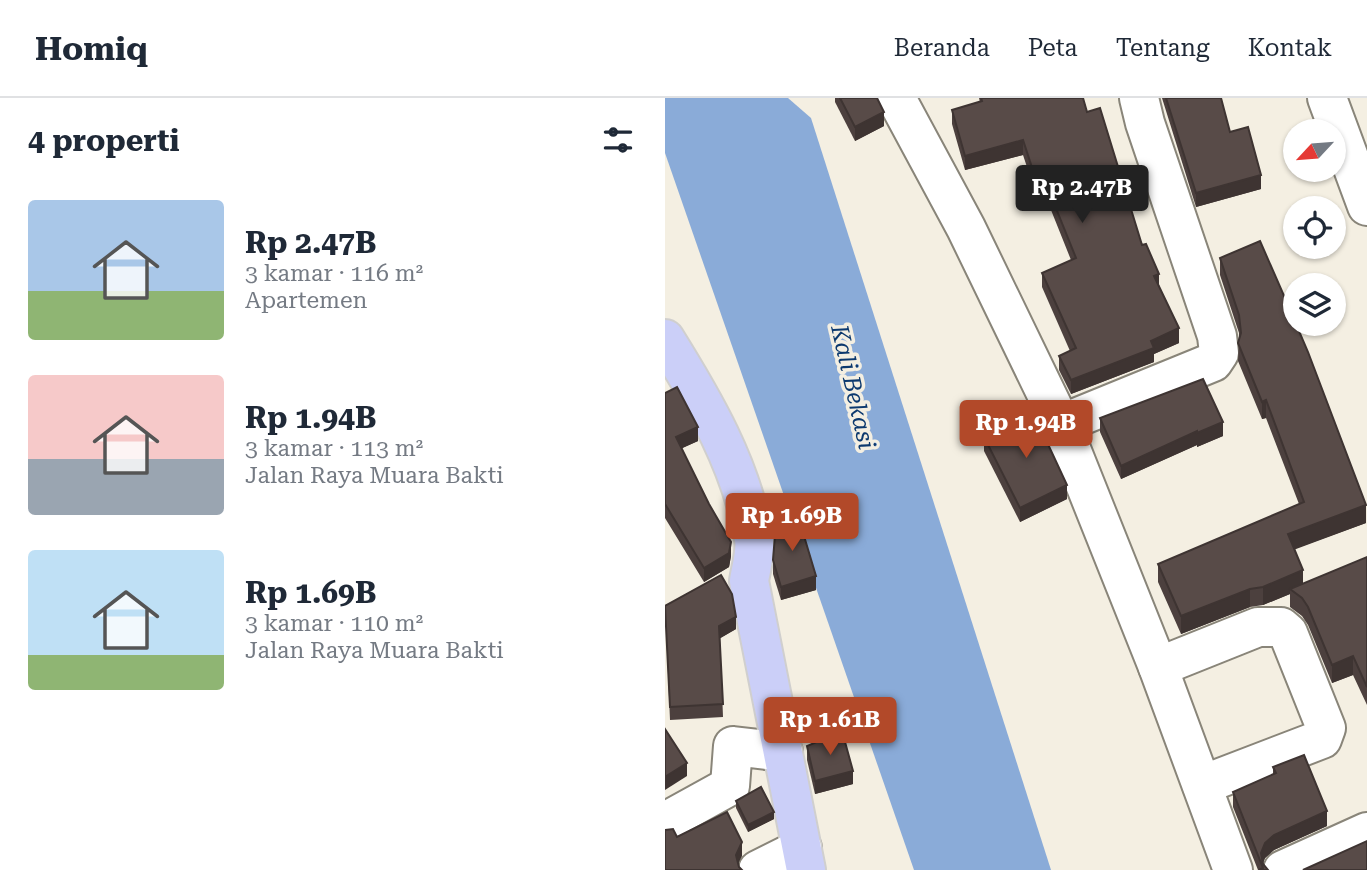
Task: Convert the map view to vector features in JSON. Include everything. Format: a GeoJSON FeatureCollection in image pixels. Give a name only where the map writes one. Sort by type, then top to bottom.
{"type":"FeatureCollection","features":[{"type":"Feature","properties":{"kind":"main road"},"geometry":{"type":"LineString","coordinates":[[665,339],[723,440],[740,487],[754,541],[749,582],[804,859]]}},
{"type":"Feature","properties":{"kind":"street"},"geometry":{"type":"LineString","coordinates":[[896,98],[966,228],[1061,424],[1158,667],[1233,870]]}},
{"type":"Feature","properties":{"kind":"street"},"geometry":{"type":"LineString","coordinates":[[1061,424],[1213,362],[1219,353],[1217,336],[1145,124],[1139,98]]}},
{"type":"Feature","properties":{"kind":"street"},"geometry":{"type":"LineString","coordinates":[[1344,114],[1367,206]]}},
{"type":"Feature","properties":{"kind":"street"},"geometry":{"type":"LineString","coordinates":[[1158,667],[1258,628],[1280,627],[1288,633],[1326,728],[1322,739],[1202,785]]}},
{"type":"Feature","properties":{"kind":"street"},"geometry":{"type":"LineString","coordinates":[[665,822],[730,786],[733,746],[783,752]]}},
{"type":"Feature","properties":{"kind":"street"},"geometry":{"type":"LineString","coordinates":[[1283,870],[1367,832]]}},
{"type":"Feature","properties":{"kind":"street"},"geometry":{"type":"LineString","coordinates":[[758,870],[804,859]]}},
{"type":"Feature","properties":{"kind":"water","name":"Kali Bekasi"},"geometry":{"type":"Polygon","coordinates":[[[665,98],[788,98],[811,118],[1051,870],[914,870],[665,153],[665,98]]]}},
{"type":"Feature","properties":{"kind":"building"},"geometry":{"type":"Polygon","coordinates":[[[840,98],[877,98],[884,112],[855,127],[840,98]]]}},
{"type":"Feature","properties":{"kind":"building"},"geometry":{"type":"Polygon","coordinates":[[[981,98],[1083,98],[1087,112],[1100,108],[1142,245],[1146,244],[1159,274],[1154,276],[1179,328],[1151,341],[1154,348],[1071,380],[1059,356],[1076,348],[1042,273],[1076,258],[1047,186],[1039,189],[1023,140],[965,156],[952,110],[982,101],[981,98]]]}},
{"type":"Feature","properties":{"kind":"building"},"geometry":{"type":"Polygon","coordinates":[[[1166,98],[1221,98],[1230,132],[1248,127],[1261,175],[1196,193],[1166,98]]]}},
{"type":"Feature","properties":{"kind":"building"},"geometry":{"type":"Polygon","coordinates":[[[1260,241],[1283,294],[1283,336],[1301,336],[1366,505],[1288,534],[1303,570],[1181,616],[1158,564],[1304,502],[1266,400],[1262,402],[1238,343],[1241,333],[1239,315],[1220,258],[1260,241]]]}},
{"type":"Feature","properties":{"kind":"building"},"geometry":{"type":"Polygon","coordinates":[[[1203,379],[1223,422],[1121,466],[1100,418],[1203,379]]]}},
{"type":"Feature","properties":{"kind":"building"},"geometry":{"type":"Polygon","coordinates":[[[677,387],[698,427],[676,437],[731,542],[729,553],[704,568],[665,504],[665,393],[677,387]]]}},
{"type":"Feature","properties":{"kind":"building"},"geometry":{"type":"Polygon","coordinates":[[[1033,412],[1067,485],[1020,508],[984,437],[1033,412]]]}},
{"type":"Feature","properties":{"kind":"building"},"geometry":{"type":"Polygon","coordinates":[[[798,516],[816,576],[781,587],[773,560],[776,523],[798,516]]]}},
{"type":"Feature","properties":{"kind":"building"},"geometry":{"type":"Polygon","coordinates":[[[1367,557],[1367,687],[1353,656],[1332,665],[1308,607],[1302,598],[1290,589],[1367,557]]]}},
{"type":"Feature","properties":{"kind":"building"},"geometry":{"type":"Polygon","coordinates":[[[721,575],[732,594],[736,617],[719,626],[723,704],[670,707],[665,606],[721,575]]]}},
{"type":"Feature","properties":{"kind":"building"},"geometry":{"type":"Polygon","coordinates":[[[665,729],[687,763],[665,777],[665,729]]]}},
{"type":"Feature","properties":{"kind":"building"},"geometry":{"type":"Polygon","coordinates":[[[842,731],[853,771],[815,781],[807,746],[842,731]]]}},
{"type":"Feature","properties":{"kind":"building"},"geometry":{"type":"Polygon","coordinates":[[[1304,755],[1327,811],[1274,835],[1265,843],[1261,853],[1263,864],[1268,870],[1259,870],[1263,868],[1233,792],[1276,773],[1273,767],[1304,755]]]}},
{"type":"Feature","properties":{"kind":"building"},"geometry":{"type":"Polygon","coordinates":[[[761,787],[774,812],[748,825],[736,801],[761,787]]]}},
{"type":"Feature","properties":{"kind":"building"},"geometry":{"type":"Polygon","coordinates":[[[727,812],[742,842],[736,855],[742,870],[665,870],[665,830],[673,829],[677,837],[727,812]]]}},
{"type":"Feature","properties":{"kind":"building"},"geometry":{"type":"Polygon","coordinates":[[[1367,841],[1367,870],[1303,870],[1367,841]]]}}]}
